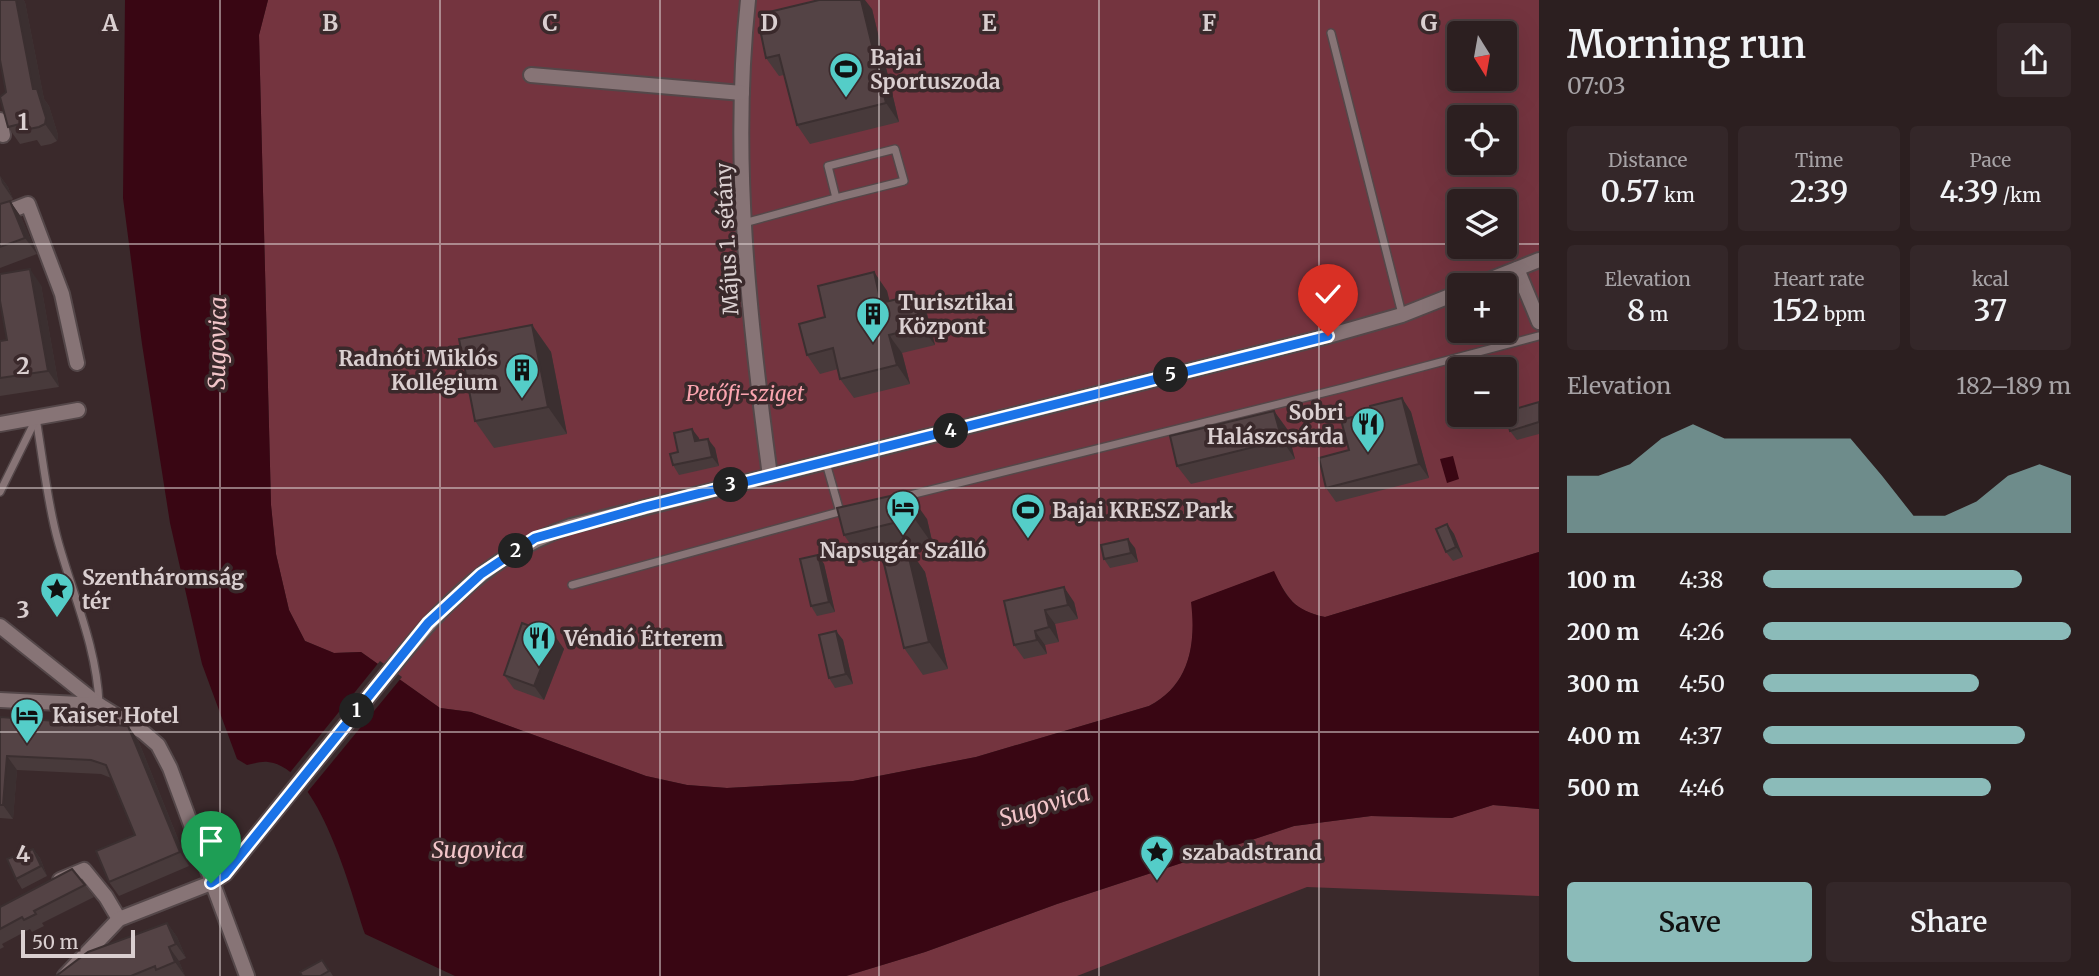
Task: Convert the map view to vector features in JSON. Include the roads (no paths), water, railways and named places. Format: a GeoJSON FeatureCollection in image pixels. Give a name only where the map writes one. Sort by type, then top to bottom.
{"type":"FeatureCollection","features":[{"type":"Feature","properties":{"kind":"street","name":"Május 1. sétány"},"geometry":{"type":"LineString","coordinates":[[748,0],[742,93],[743,223],[770,476]]}},
{"type":"Feature","properties":{"kind":"street"},"geometry":{"type":"LineString","coordinates":[[531,75],[742,93]]}},
{"type":"Feature","properties":{"kind":"street"},"geometry":{"type":"LineString","coordinates":[[0,120],[3,135]]}},
{"type":"Feature","properties":{"kind":"street"},"geometry":{"type":"LineString","coordinates":[[0,215],[28,204],[62,294],[77,363]]}},
{"type":"Feature","properties":{"kind":"street"},"geometry":{"type":"LineString","coordinates":[[1507,273],[1539,260]]}},
{"type":"Feature","properties":{"kind":"street"},"geometry":{"type":"LineString","coordinates":[[1517,269],[1539,322]]}},
{"type":"Feature","properties":{"kind":"street"},"geometry":{"type":"LineString","coordinates":[[65,976],[119,919],[211,883],[225,874],[428,623],[481,574],[535,538],[1402,315],[1447,297]]}},
{"type":"Feature","properties":{"kind":"street"},"geometry":{"type":"LineString","coordinates":[[0,424],[78,410]]}},
{"type":"Feature","properties":{"kind":"street"},"geometry":{"type":"LineString","coordinates":[[0,626],[99,705],[143,732],[158,745],[170,768],[247,976]]}},
{"type":"Feature","properties":{"kind":"street"},"geometry":{"type":"LineString","coordinates":[[0,701],[99,705]]}},
{"type":"Feature","properties":{"kind":"street"},"geometry":{"type":"LineString","coordinates":[[43,889],[74,872],[84,870],[107,897],[119,919]]}},
{"type":"Feature","properties":{"kind":"lane"},"geometry":{"type":"LineString","coordinates":[[1331,33],[1402,315]]}},
{"type":"Feature","properties":{"kind":"lane"},"geometry":{"type":"LineString","coordinates":[[743,223],[904,181],[895,149],[828,166],[836,198]]}},
{"type":"Feature","properties":{"kind":"lane"},"geometry":{"type":"LineString","coordinates":[[889,500],[1197,425],[1539,336]]}},
{"type":"Feature","properties":{"kind":"lane"},"geometry":{"type":"LineString","coordinates":[[0,492],[36,418]]}},
{"type":"Feature","properties":{"kind":"lane"},"geometry":{"type":"LineString","coordinates":[[36,418],[57,538],[98,679],[99,705]]}},
{"type":"Feature","properties":{"kind":"lane"},"geometry":{"type":"LineString","coordinates":[[826,463],[840,512]]}},
{"type":"Feature","properties":{"kind":"lane"},"geometry":{"type":"LineString","coordinates":[[572,585],[850,509]]}},
{"type":"Feature","properties":{"kind":"water","name":"Sugovica"},"geometry":{"type":"Polygon","coordinates":[[[125,0],[268,0],[259,35],[271,505],[276,554],[289,610],[305,641],[334,653],[361,652],[440,708],[471,712],[646,776],[687,785],[727,788],[853,781],[976,757],[1149,706],[1174,687],[1182,675],[1191,648],[1191,602],[1274,571],[1293,602],[1306,611],[1325,617],[1539,552],[1539,809],[1493,805],[1452,818],[1371,816],[1294,826],[1057,904],[925,952],[846,976],[455,976],[365,934],[342,862],[317,808],[303,785],[286,769],[268,762],[247,765],[237,759],[202,664],[170,523],[123,198],[125,0]]]}},
{"type":"Feature","properties":{"kind":"water"},"geometry":{"type":"Polygon","coordinates":[[[1453,456],[1459,479],[1447,483],[1440,459],[1453,456]]]}},
{"type":"Feature","properties":{"kind":"place","name":"Bajai Sportuszoda"},"geometry":{"type":"Point","coordinates":[846,99]}},
{"type":"Feature","properties":{"kind":"place","name":"Turisztikai Központ"},"geometry":{"type":"Point","coordinates":[873,344]}},
{"type":"Feature","properties":{"kind":"place","name":"Radnóti Miklós Kollégium"},"geometry":{"type":"Point","coordinates":[522,400]}},
{"type":"Feature","properties":{"kind":"place","name":"Sobri Halászcsárda"},"geometry":{"type":"Point","coordinates":[1368,454]}},
{"type":"Feature","properties":{"kind":"place","name":"Napsugár Szálló"},"geometry":{"type":"Point","coordinates":[903,537]}},
{"type":"Feature","properties":{"kind":"place","name":"Bajai KRESZ Park"},"geometry":{"type":"Point","coordinates":[1028,540]}},
{"type":"Feature","properties":{"kind":"place","name":"Szentháromság tér"},"geometry":{"type":"Point","coordinates":[57,619]}},
{"type":"Feature","properties":{"kind":"place","name":"Véndió Étterem"},"geometry":{"type":"Point","coordinates":[539,668]}},
{"type":"Feature","properties":{"kind":"place","name":"Kaiser Hotel"},"geometry":{"type":"Point","coordinates":[27,745]}},
{"type":"Feature","properties":{"kind":"place","name":"szabadstrand"},"geometry":{"type":"Point","coordinates":[1157,882]}},
{"type":"Feature","properties":{"kind":"park label","name":"Petőfi-sziget"},"geometry":{"type":"Point","coordinates":[745,393]}}]}
